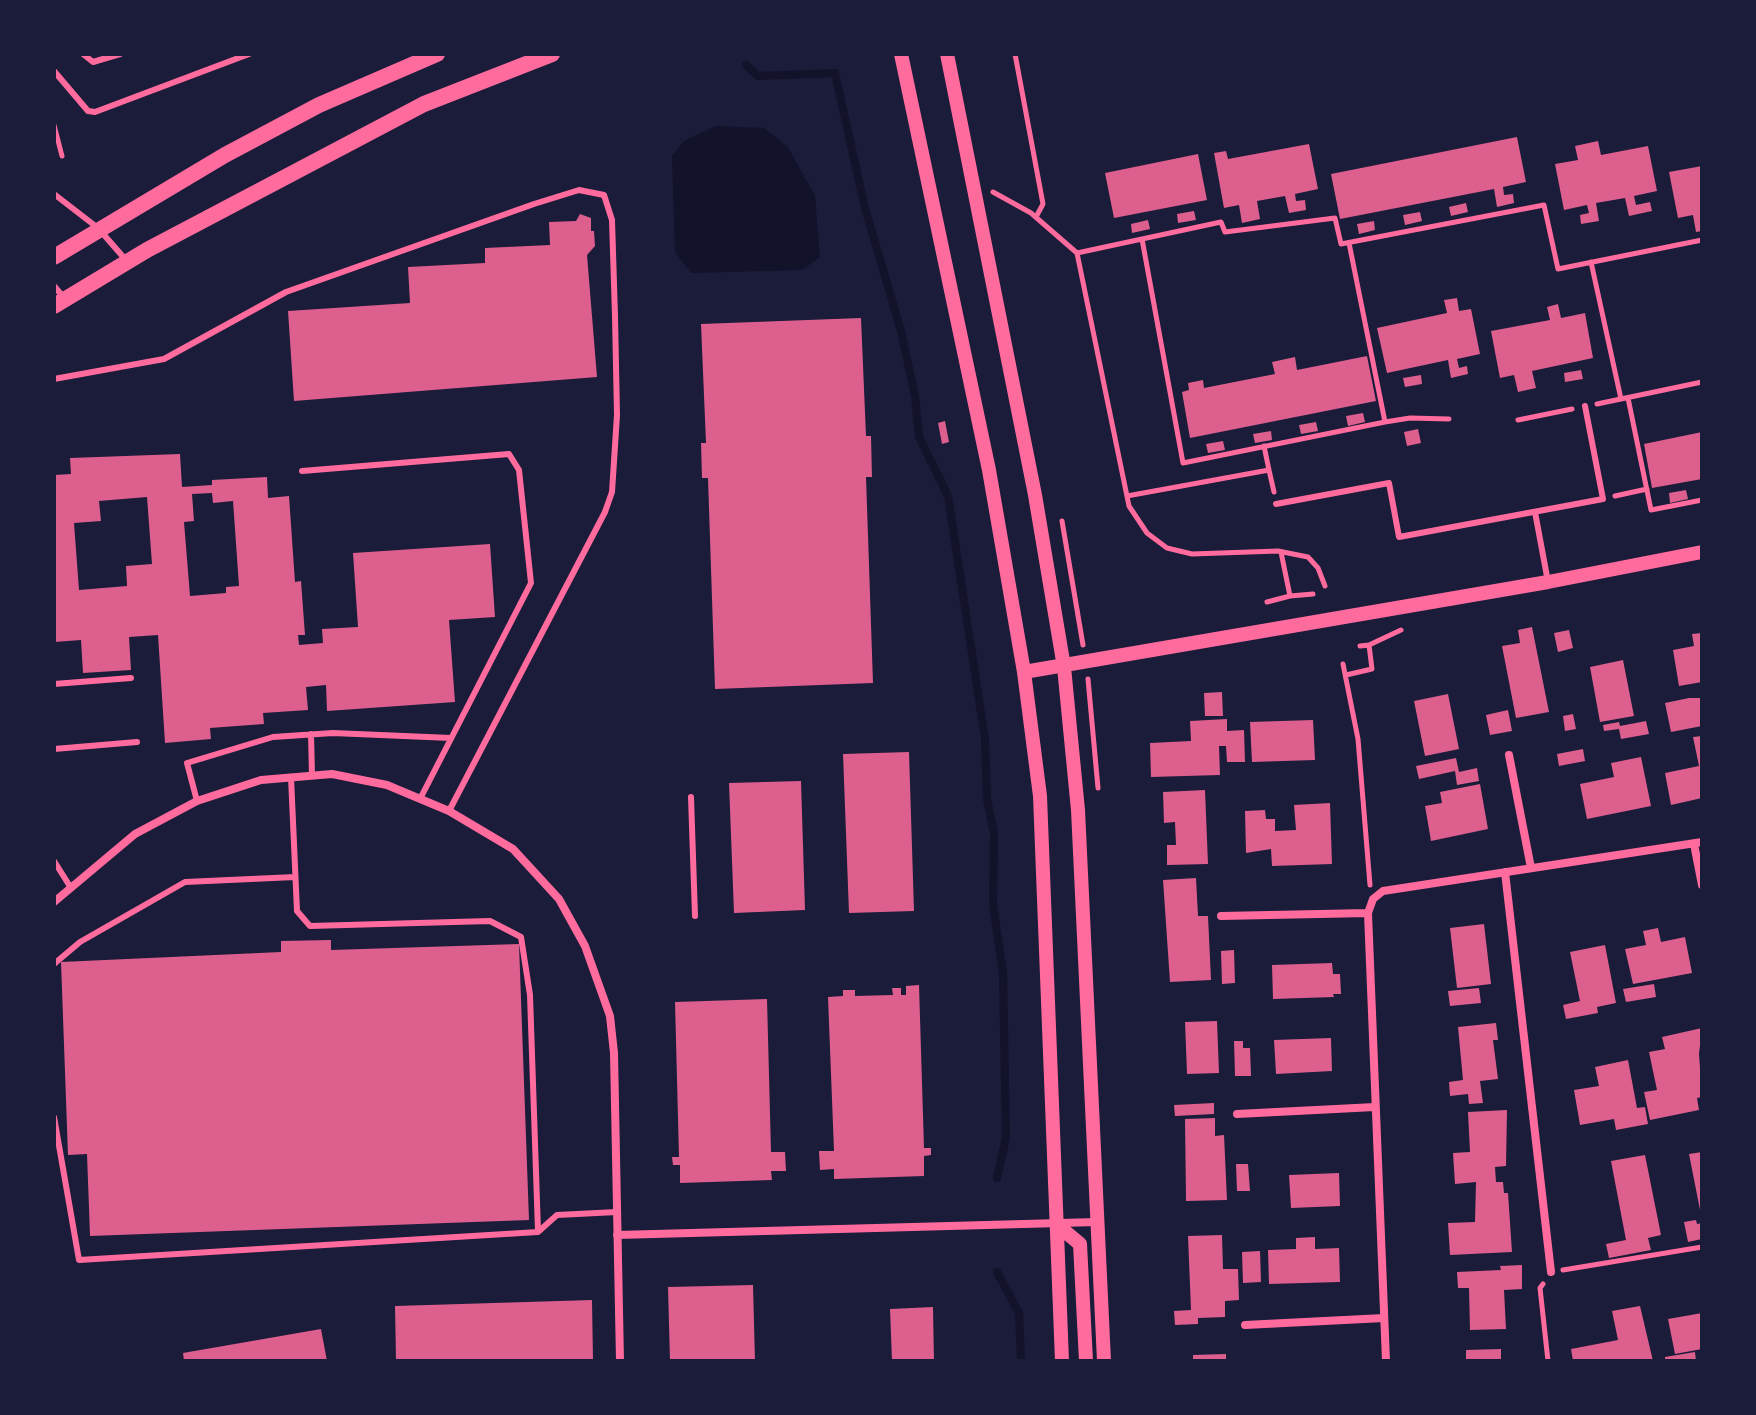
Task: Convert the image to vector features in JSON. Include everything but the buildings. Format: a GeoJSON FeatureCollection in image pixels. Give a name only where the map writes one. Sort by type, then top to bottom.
{"type":"FeatureCollection","features":[{"type":"Feature","properties":{"kind":"main road"},"geometry":{"type":"LineString","coordinates":[[54,257],[98,228],[319,105],[437,54]]}},
{"type":"Feature","properties":{"kind":"main road"},"geometry":{"type":"LineString","coordinates":[[58,297],[424,104],[552,54]]}},
{"type":"Feature","properties":{"kind":"street"},"geometry":{"type":"LineString","coordinates":[[901,54],[989,470],[1024,672],[1040,796],[1062,1361]]}},
{"type":"Feature","properties":{"kind":"street"},"geometry":{"type":"LineString","coordinates":[[947,54],[1035,495],[1064,667],[1078,810],[1104,1361]]}},
{"type":"Feature","properties":{"kind":"street"},"geometry":{"type":"LineString","coordinates":[[1024,672],[1548,582],[1702,552]]}},
{"type":"Feature","properties":{"kind":"street"},"geometry":{"type":"LineString","coordinates":[[1509,755],[1531,868]]}},
{"type":"Feature","properties":{"kind":"street"},"geometry":{"type":"LineString","coordinates":[[54,902],[135,834],[197,801],[261,780],[332,774],[387,785],[449,811],[513,849],[559,899],[600,980],[610,1016],[614,1053],[620,1361]]}},
{"type":"Feature","properties":{"kind":"street"},"geometry":{"type":"LineString","coordinates":[[1386,1361],[1368,913],[1373,899],[1383,891],[1698,843],[1702,885]]}},
{"type":"Feature","properties":{"kind":"street"},"geometry":{"type":"LineString","coordinates":[[1505,872],[1551,1272]]}},
{"type":"Feature","properties":{"kind":"street"},"geometry":{"type":"LineString","coordinates":[[1221,916],[1368,913]]}},
{"type":"Feature","properties":{"kind":"street"},"geometry":{"type":"LineString","coordinates":[[1237,1114],[1375,1107]]}},
{"type":"Feature","properties":{"kind":"street"},"geometry":{"type":"LineString","coordinates":[[617,1235],[1097,1222]]}},
{"type":"Feature","properties":{"kind":"street"},"geometry":{"type":"LineString","coordinates":[[1056,1224],[1080,1244],[1086,1361]]}},
{"type":"Feature","properties":{"kind":"street"},"geometry":{"type":"LineString","coordinates":[[1245,1325],[1384,1318]]}},
{"type":"Feature","properties":{"kind":"lane"},"geometry":{"type":"LineString","coordinates":[[83,54],[93,62],[120,54]]}},
{"type":"Feature","properties":{"kind":"lane"},"geometry":{"type":"LineString","coordinates":[[54,71],[88,111],[95,112],[249,54]]}},
{"type":"Feature","properties":{"kind":"lane"},"geometry":{"type":"LineString","coordinates":[[54,379],[164,359],[286,292],[421,242],[579,190],[598,192],[610,207],[617,415],[612,492],[605,512],[449,811]]}},
{"type":"Feature","properties":{"kind":"lane"},"geometry":{"type":"LineString","coordinates":[[54,194],[98,228],[127,262]]}},
{"type":"Feature","properties":{"kind":"lane"},"geometry":{"type":"LineString","coordinates":[[1276,504],[1389,483],[1399,537],[1603,499],[1585,406]]}},
{"type":"Feature","properties":{"kind":"lane"},"geometry":{"type":"LineString","coordinates":[[302,471],[509,454],[519,470],[531,583],[420,799]]}},
{"type":"Feature","properties":{"kind":"lane"},"geometry":{"type":"LineString","coordinates":[[1535,512],[1548,582]]}},
{"type":"Feature","properties":{"kind":"lane"},"geometry":{"type":"LineString","coordinates":[[54,684],[131,678]]}},
{"type":"Feature","properties":{"kind":"lane"},"geometry":{"type":"LineString","coordinates":[[197,801],[187,763],[273,737],[311,734],[451,738]]}},
{"type":"Feature","properties":{"kind":"lane"},"geometry":{"type":"LineString","coordinates":[[311,734],[312,775]]}},
{"type":"Feature","properties":{"kind":"lane"},"geometry":{"type":"LineString","coordinates":[[54,749],[137,742]]}},
{"type":"Feature","properties":{"kind":"lane"},"geometry":{"type":"LineString","coordinates":[[291,777],[297,911],[310,926],[490,921],[521,937],[530,995],[538,1232]]}},
{"type":"Feature","properties":{"kind":"lane"},"geometry":{"type":"LineString","coordinates":[[691,797],[695,916]]}},
{"type":"Feature","properties":{"kind":"lane"},"geometry":{"type":"LineString","coordinates":[[54,861],[71,888]]}},
{"type":"Feature","properties":{"kind":"lane"},"geometry":{"type":"LineString","coordinates":[[54,964],[80,942],[185,882],[295,877]]}},
{"type":"Feature","properties":{"kind":"lane"},"geometry":{"type":"LineString","coordinates":[[54,1117],[79,1260],[538,1232],[557,1215],[617,1212]]}},
{"type":"Feature","properties":{"kind":"path"},"geometry":{"type":"LineString","coordinates":[[1015,54],[1043,204],[1036,217]]}},
{"type":"Feature","properties":{"kind":"path"},"geometry":{"type":"LineString","coordinates":[[54,125],[62,156]]}},
{"type":"Feature","properties":{"kind":"path"},"geometry":{"type":"LineString","coordinates":[[973,185],[1005,197],[1036,217],[1077,253],[1127,496],[1147,533],[1167,548],[1192,554],[1281,552],[1308,557],[1318,568],[1325,586]]}},
{"type":"Feature","properties":{"kind":"path"},"geometry":{"type":"LineString","coordinates":[[1077,253],[1221,222],[1225,232],[1335,218],[1341,244],[1544,205],[1558,269],[1702,240]]}},
{"type":"Feature","properties":{"kind":"path"},"geometry":{"type":"LineString","coordinates":[[1142,239],[1183,463],[1385,422],[1449,419]]}},
{"type":"Feature","properties":{"kind":"path"},"geometry":{"type":"LineString","coordinates":[[1349,243],[1385,422]]}},
{"type":"Feature","properties":{"kind":"path"},"geometry":{"type":"LineString","coordinates":[[1591,262],[1651,510],[1702,500]]}},
{"type":"Feature","properties":{"kind":"path"},"geometry":{"type":"LineString","coordinates":[[1518,420],[1702,382]]}},
{"type":"Feature","properties":{"kind":"path"},"geometry":{"type":"LineString","coordinates":[[1264,446],[1276,504]]}},
{"type":"Feature","properties":{"kind":"path"},"geometry":{"type":"LineString","coordinates":[[1127,496],[1269,470]]}},
{"type":"Feature","properties":{"kind":"path"},"geometry":{"type":"LineString","coordinates":[[1603,499],[1647,489]]}},
{"type":"Feature","properties":{"kind":"path"},"geometry":{"type":"LineString","coordinates":[[1281,552],[1290,596]]}},
{"type":"Feature","properties":{"kind":"path"},"geometry":{"type":"LineString","coordinates":[[1267,602],[1313,594]]}},
{"type":"Feature","properties":{"kind":"path"},"geometry":{"type":"LineString","coordinates":[[1360,646],[1401,630]]}},
{"type":"Feature","properties":{"kind":"path"},"geometry":{"type":"LineString","coordinates":[[1346,675],[1372,669],[1369,645]]}},
{"type":"Feature","properties":{"kind":"path"},"geometry":{"type":"LineString","coordinates":[[1343,664],[1358,739],[1367,872],[1373,899]]}},
{"type":"Feature","properties":{"kind":"path"},"geometry":{"type":"LineString","coordinates":[[1548,1361],[1540,1288],[1551,1272],[1702,1247]]}},
{"type":"Feature","properties":{"kind":"shaded area"},"geometry":{"type":"Polygon","coordinates":[[[716,126],[764,128],[788,147],[815,196],[820,257],[802,270],[691,273],[675,252],[672,156],[684,141],[716,126]]]}},
{"type":"Feature","properties":{"kind":"waterway"},"geometry":{"type":"LineString","coordinates":[[746,65],[758,76],[835,73],[865,208],[901,331],[915,396],[919,437],[948,496],[985,739],[987,799],[994,833],[993,905],[1003,973],[1006,1138],[997,1178]]}},
{"type":"Feature","properties":{"kind":"waterway"},"geometry":{"type":"LineString","coordinates":[[997,1272],[1019,1313],[1021,1361]]}}]}
